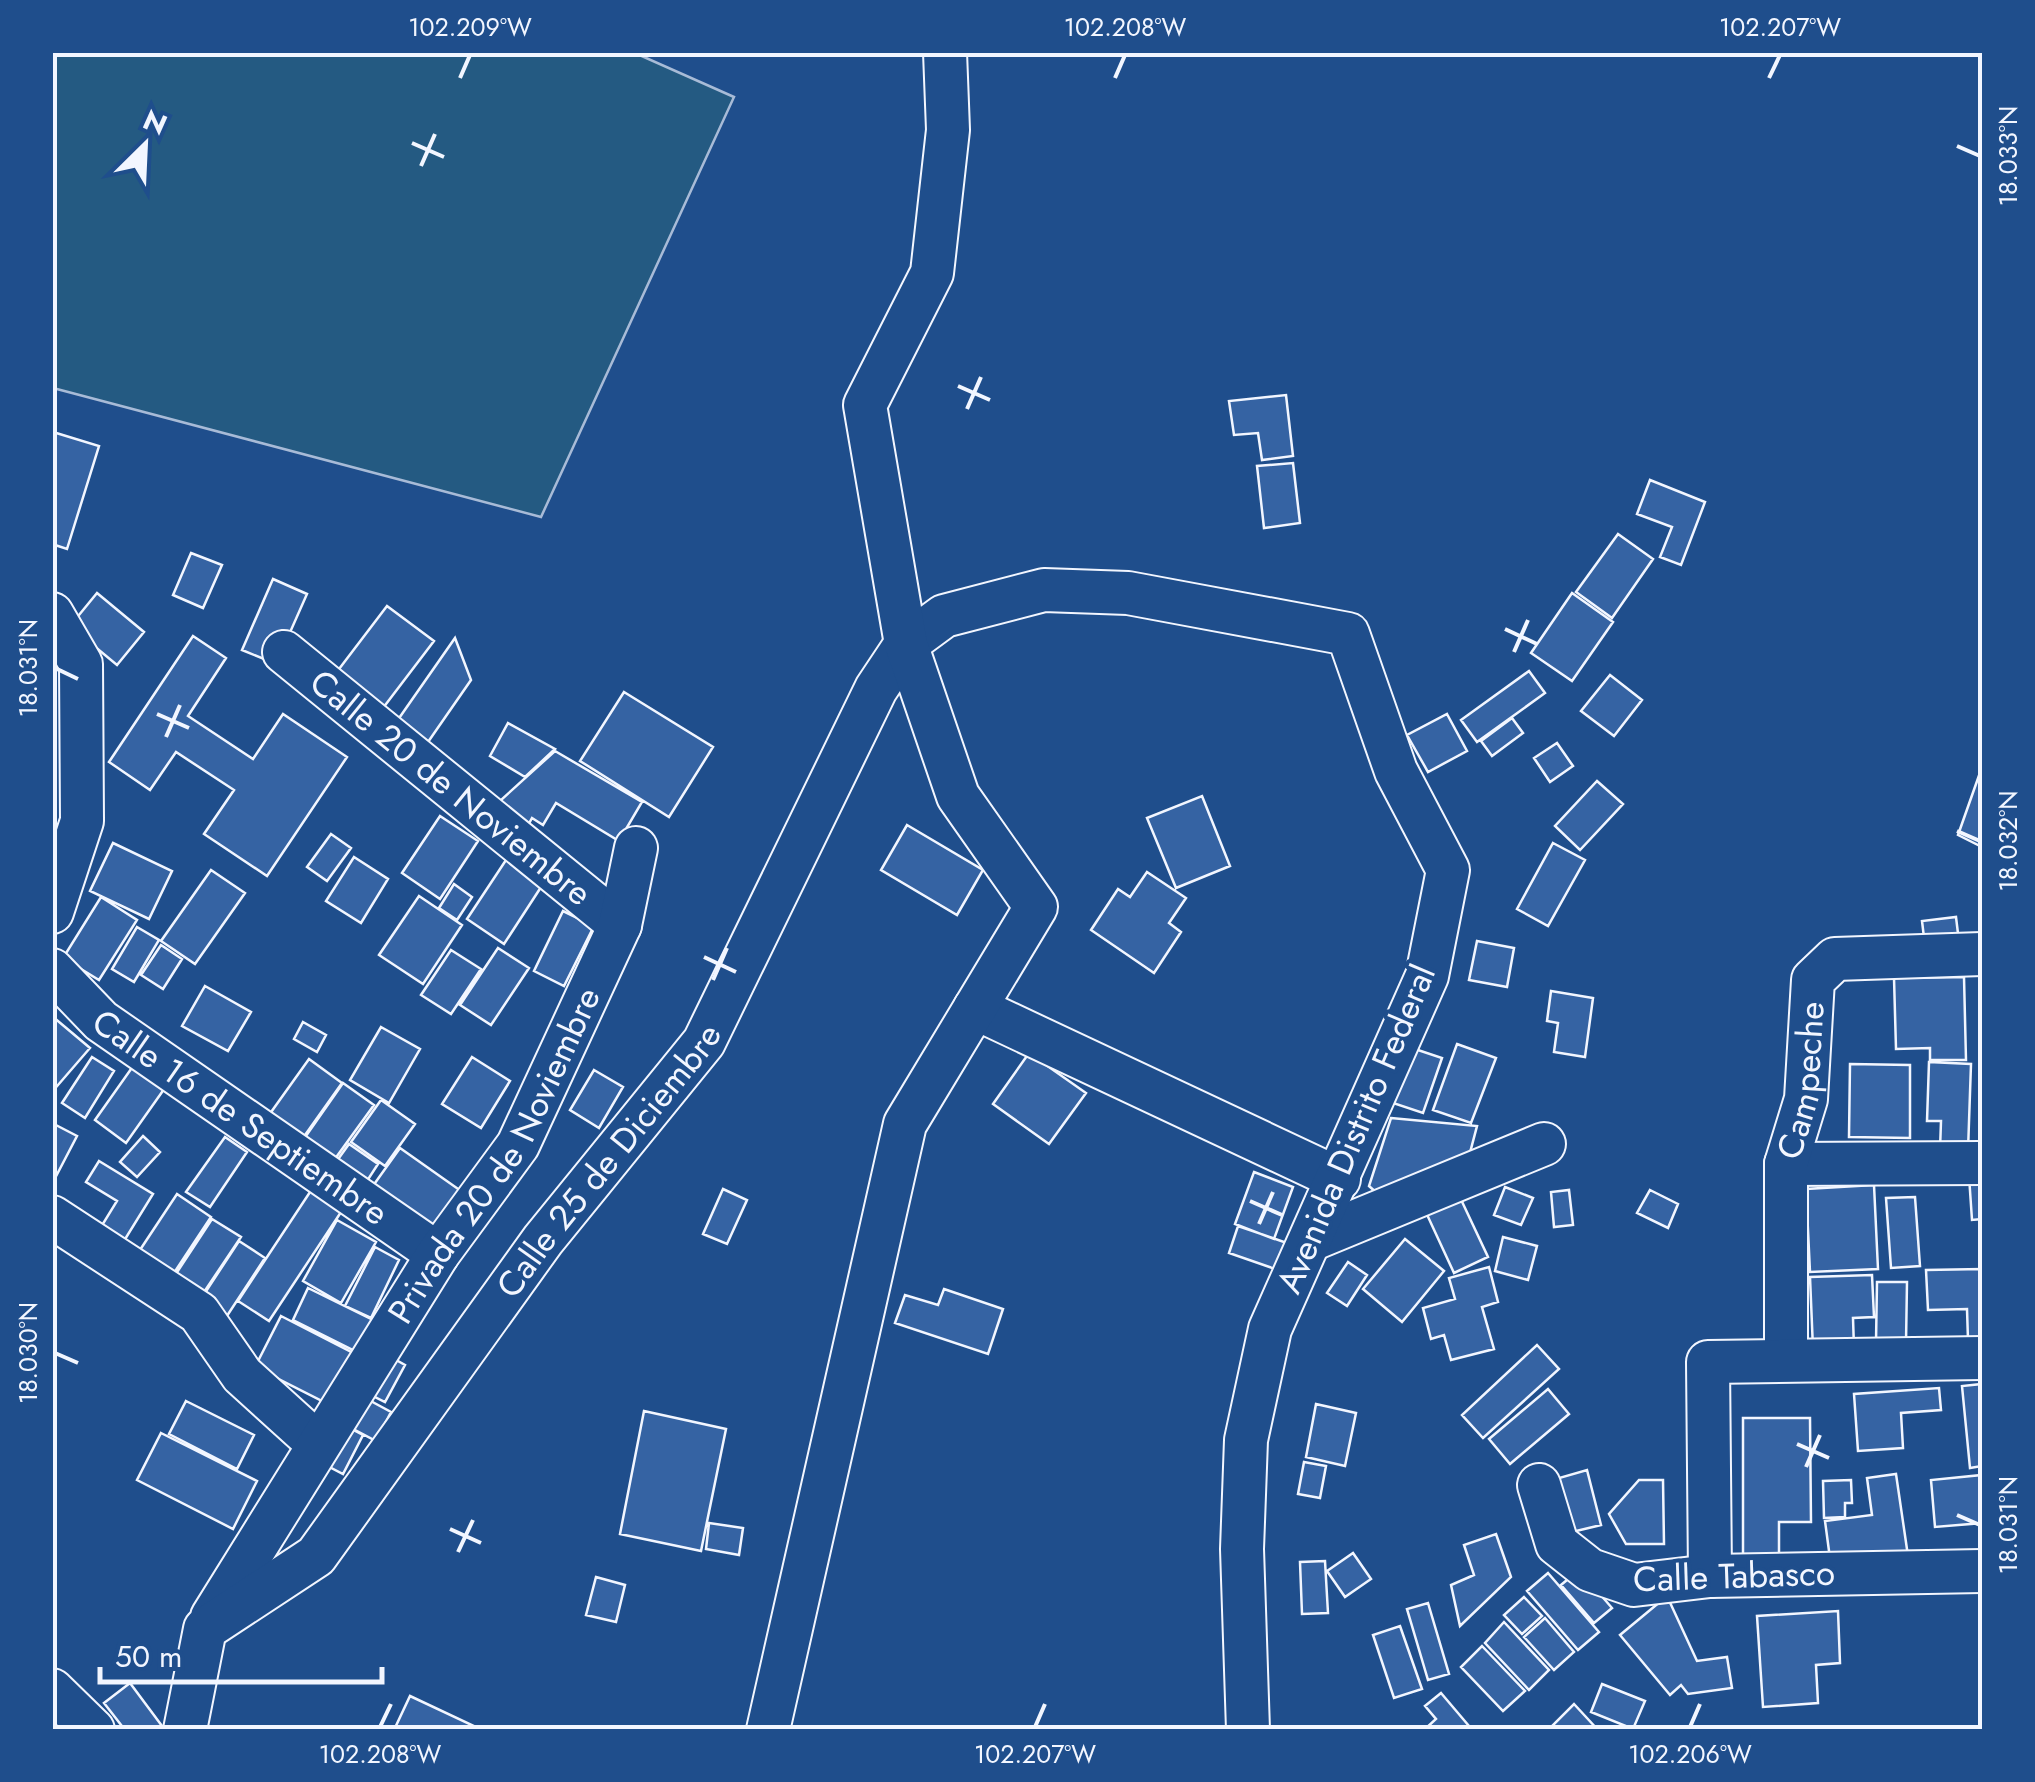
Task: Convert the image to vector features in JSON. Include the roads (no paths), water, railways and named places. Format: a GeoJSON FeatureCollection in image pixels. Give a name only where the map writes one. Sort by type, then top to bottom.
{"type":"FeatureCollection","features":[{"type":"Feature","properties":{"kind":"street"},"geometry":{"type":"LineString","coordinates":[[768,1730],[905,1124],[1036,907],[958,796],[906,644],[865,405],[932,273],[948,130],[945,52]]}},
{"type":"Feature","properties":{"kind":"street","name":"Calle 25 de Diciembre"},"geometry":{"type":"LineString","coordinates":[[206,1629],[316,1556],[543,1240],[704,1042],[876,690],[906,644],[944,616],[1044,590],[1128,593],[1202,605]]}},
{"type":"Feature","properties":{"kind":"street","name":"Avenida Distrito Federal"},"geometry":{"type":"LineString","coordinates":[[1202,605],[1348,634],[1396,772],[1448,870],[1427,976],[1313,1239],[1270,1328],[1246,1440],[1242,1549],[1248,1730]]}},
{"type":"Feature","properties":{"kind":"street"},"geometry":{"type":"LineString","coordinates":[[52,614],[81,664],[82,801],[82,821],[53,912]]}},
{"type":"Feature","properties":{"kind":"street","name":"Calle 20 de Noviembre"},"geometry":{"type":"LineString","coordinates":[[284,652],[620,924]]}},
{"type":"Feature","properties":{"kind":"street","name":"Privada 20 de Noviembre"},"geometry":{"type":"LineString","coordinates":[[206,1629],[438,1254],[518,1145],[620,924],[636,848]]}},
{"type":"Feature","properties":{"kind":"street","name":"Campeche"},"geometry":{"type":"LineString","coordinates":[[1786,1358],[1786,1164],[1806,1100],[1813,980],[1835,959],[1982,954]]}},
{"type":"Feature","properties":{"kind":"street","name":"Calle 16 de Septiembre"},"geometry":{"type":"LineString","coordinates":[[52,970],[100,1021],[438,1254]]}},
{"type":"Feature","properties":{"kind":"street"},"geometry":{"type":"LineString","coordinates":[[975,1008],[1339,1179]]}},
{"type":"Feature","properties":{"kind":"street"},"geometry":{"type":"LineString","coordinates":[[1313,1239],[1544,1144]]}},
{"type":"Feature","properties":{"kind":"street"},"geometry":{"type":"LineString","coordinates":[[1786,1164],[1982,1163]]}},
{"type":"Feature","properties":{"kind":"street"},"geometry":{"type":"LineString","coordinates":[[52,1217],[199,1313],[242,1374],[317,1444]]}},
{"type":"Feature","properties":{"kind":"street"},"geometry":{"type":"LineString","coordinates":[[1710,1576],[1708,1362],[1982,1358]]}},
{"type":"Feature","properties":{"kind":"street","name":"Calle Tabasco"},"geometry":{"type":"LineString","coordinates":[[1539,1485],[1557,1544],[1590,1570],[1634,1585],[1710,1576],[1982,1571]]}},
{"type":"Feature","properties":{"kind":"street"},"geometry":{"type":"LineString","coordinates":[[185,1730],[206,1629]]}}]}
